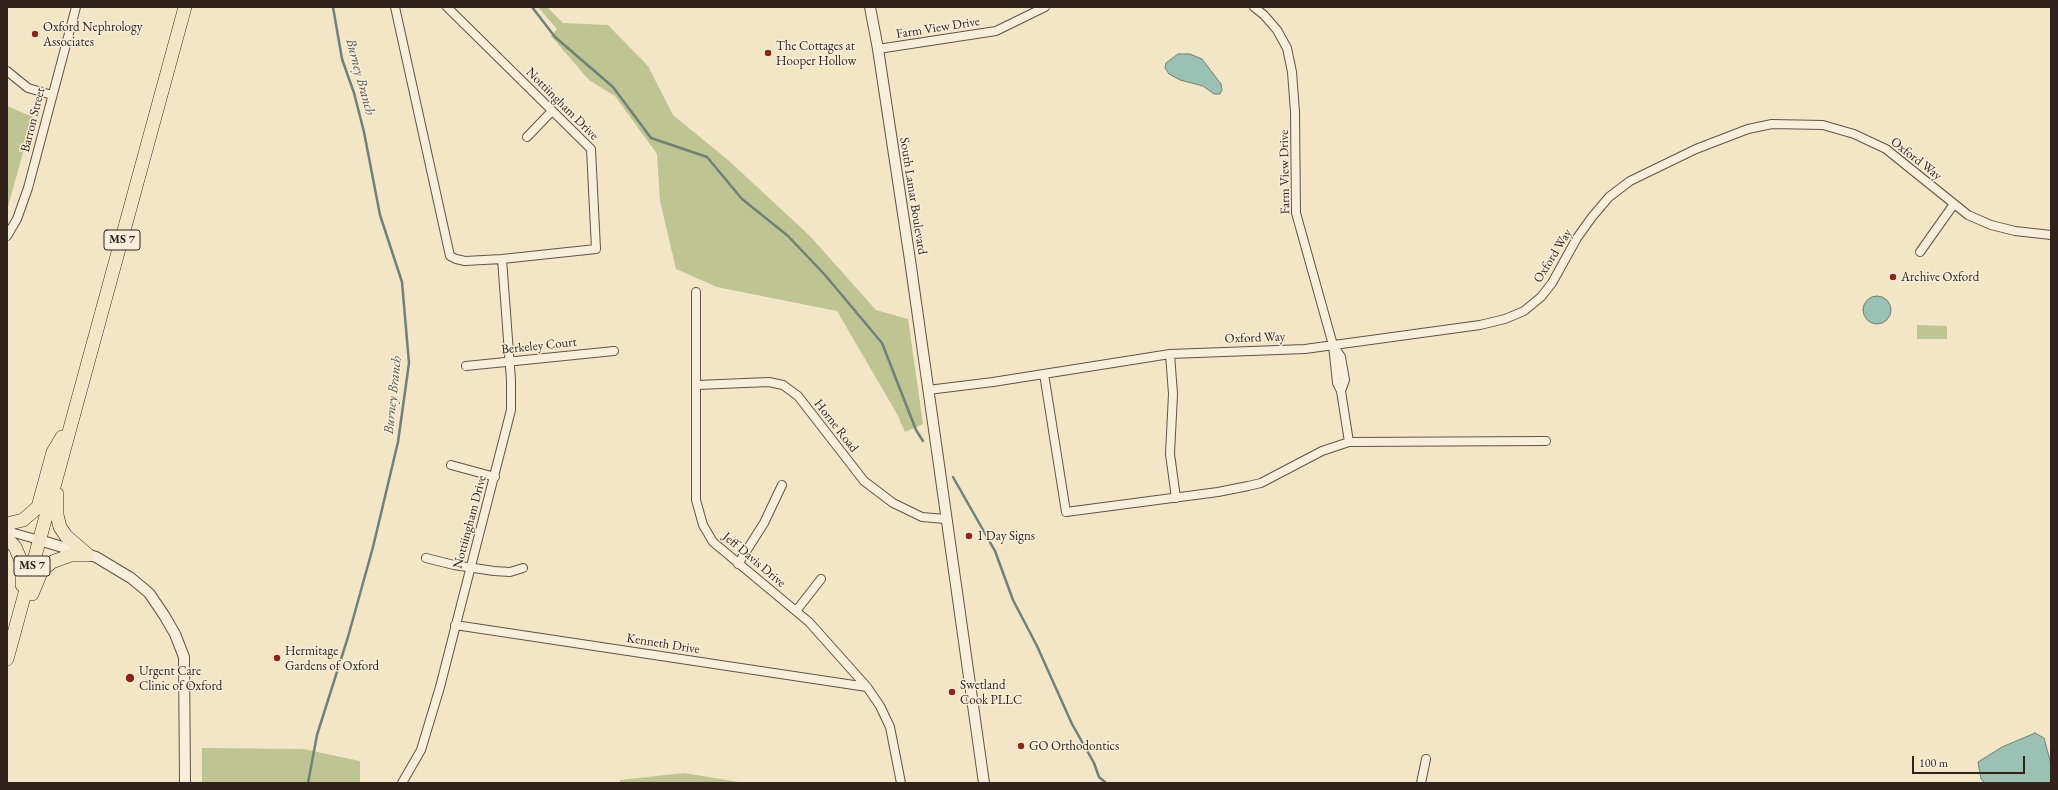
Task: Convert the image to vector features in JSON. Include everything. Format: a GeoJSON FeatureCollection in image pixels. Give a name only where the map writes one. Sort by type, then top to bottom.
{"type":"FeatureCollection","features":[{"type":"Feature","properties":{"kind":"highway","name":"MS 7"},"geometry":{"type":"LineString","coordinates":[[8,655],[185,7]]}},
{"type":"Feature","properties":{"kind":"highway"},"geometry":{"type":"LineString","coordinates":[[7,524],[23,520],[38,507],[53,452],[71,421]]}},
{"type":"Feature","properties":{"kind":"highway"},"geometry":{"type":"LineString","coordinates":[[58,472],[56,508],[60,527],[66,536],[88,555]]}},
{"type":"Feature","properties":{"kind":"highway"},"geometry":{"type":"LineString","coordinates":[[7,538],[15,547],[22,563],[21,607]]}},
{"type":"Feature","properties":{"kind":"highway"},"geometry":{"type":"LineString","coordinates":[[8,655],[23,624],[42,570],[60,558],[88,555]]}},
{"type":"Feature","properties":{"kind":"street","name":"Barron Street"},"geometry":{"type":"LineString","coordinates":[[7,236],[17,219],[28,188],[76,7]]}},
{"type":"Feature","properties":{"kind":"street","name":"Nottiingham Drive"},"geometry":{"type":"LineString","coordinates":[[395,7],[450,256],[466,261],[502,259],[596,249],[592,149],[447,7]]}},
{"type":"Feature","properties":{"kind":"street","name":"South Lamar Boulevard"},"geometry":{"type":"LineString","coordinates":[[870,7],[878,49],[928,390],[945,519]]}},
{"type":"Feature","properties":{"kind":"street","name":"Farm View Drive"},"geometry":{"type":"LineString","coordinates":[[878,49],[996,31],[1045,7]]}},
{"type":"Feature","properties":{"kind":"street","name":"Farm View Drive"},"geometry":{"type":"LineString","coordinates":[[1254,7],[1264,15],[1277,30],[1287,48],[1292,72],[1295,112],[1296,213],[1333,345],[1337,382],[1341,391],[1349,442]]}},
{"type":"Feature","properties":{"kind":"street"},"geometry":{"type":"LineString","coordinates":[[7,71],[28,88],[52,95]]}},
{"type":"Feature","properties":{"kind":"street"},"geometry":{"type":"LineString","coordinates":[[527,137],[552,111]]}},
{"type":"Feature","properties":{"kind":"street","name":"Oxford Way"},"geometry":{"type":"LineString","coordinates":[[928,390],[1044,374],[1170,354],[1305,349],[1480,325],[1505,319],[1524,311],[1540,297],[1552,283],[1577,238],[1609,197],[1630,181],[1696,149],[1748,129],[1772,124],[1823,125],[1854,134],[1886,149],[1968,215],[1991,225],[2015,231],[2051,235]]}},
{"type":"Feature","properties":{"kind":"street"},"geometry":{"type":"LineString","coordinates":[[1920,252],[1954,204]]}},
{"type":"Feature","properties":{"kind":"street","name":"Nottiingham Drive"},"geometry":{"type":"LineString","coordinates":[[402,783],[421,750],[440,687],[511,410],[510,361],[502,259]]}},
{"type":"Feature","properties":{"kind":"street","name":"Jeff Davis Drive"},"geometry":{"type":"LineString","coordinates":[[696,292],[696,500],[703,525],[713,542],[809,622],[867,687],[880,706],[890,727],[901,783]]}},
{"type":"Feature","properties":{"kind":"street","name":"Berkeley Court"},"geometry":{"type":"LineString","coordinates":[[466,366],[614,351]]}},
{"type":"Feature","properties":{"kind":"street"},"geometry":{"type":"LineString","coordinates":[[1170,354],[1173,394],[1170,454],[1176,498]]}},
{"type":"Feature","properties":{"kind":"street"},"geometry":{"type":"LineString","coordinates":[[1044,374],[1066,512],[1218,492],[1261,483],[1322,451],[1349,442],[1546,441]]}},
{"type":"Feature","properties":{"kind":"street","name":"Horne Road"},"geometry":{"type":"LineString","coordinates":[[697,384],[769,382],[783,385],[798,396],[864,481],[892,503],[922,517],[945,519]]}},
{"type":"Feature","properties":{"kind":"street"},"geometry":{"type":"LineString","coordinates":[[451,465],[494,477]]}},
{"type":"Feature","properties":{"kind":"street"},"geometry":{"type":"LineString","coordinates":[[738,564],[764,523],[782,485]]}},
{"type":"Feature","properties":{"kind":"street"},"geometry":{"type":"LineString","coordinates":[[945,519],[984,783]]}},
{"type":"Feature","properties":{"kind":"street"},"geometry":{"type":"LineString","coordinates":[[7,531],[96,557],[131,578],[149,593],[175,634],[184,658],[185,783]]}},
{"type":"Feature","properties":{"kind":"street"},"geometry":{"type":"LineString","coordinates":[[426,558],[470,568],[510,572],[523,568]]}},
{"type":"Feature","properties":{"kind":"street"},"geometry":{"type":"LineString","coordinates":[[796,611],[821,579]]}},
{"type":"Feature","properties":{"kind":"street","name":"Kenneth Drive"},"geometry":{"type":"LineString","coordinates":[[455,625],[867,687]]}},
{"type":"Feature","properties":{"kind":"street"},"geometry":{"type":"LineString","coordinates":[[1421,783],[1426,759]]}},
{"type":"Feature","properties":{"kind":"green space"},"geometry":{"type":"Polygon","coordinates":[[[538,7],[547,7],[563,23],[608,25],[648,66],[673,115],[728,160],[809,235],[876,310],[908,319],[923,424],[905,432],[897,414],[837,311],[717,287],[676,269],[660,201],[657,154],[615,96],[589,80],[551,36],[557,29],[538,7]]]}},
{"type":"Feature","properties":{"kind":"green space"},"geometry":{"type":"Polygon","coordinates":[[[7,106],[33,117],[7,210],[7,106]]]}},
{"type":"Feature","properties":{"kind":"green space"},"geometry":{"type":"Polygon","coordinates":[[[1917,325],[1947,326],[1947,339],[1917,339],[1917,325]]]}},
{"type":"Feature","properties":{"kind":"green space"},"geometry":{"type":"Polygon","coordinates":[[[202,748],[303,749],[360,761],[360,783],[202,783],[202,748]]]}},
{"type":"Feature","properties":{"kind":"green space"},"geometry":{"type":"Polygon","coordinates":[[[684,773],[745,783],[620,783],[620,780],[684,773]]]}},
{"type":"Feature","properties":{"kind":"water"},"geometry":{"type":"Polygon","coordinates":[[[1178,54],[1190,54],[1202,59],[1221,84],[1222,90],[1220,94],[1214,94],[1203,86],[1180,80],[1169,74],[1165,68],[1166,63],[1178,54]]]}},
{"type":"Feature","properties":{"kind":"water"},"geometry":{"type":"Polygon","coordinates":[[[1877,296],[1887,300],[1891,310],[1887,320],[1877,324],[1867,320],[1863,310],[1867,300],[1877,296]]]}},
{"type":"Feature","properties":{"kind":"water"},"geometry":{"type":"Polygon","coordinates":[[[2035,733],[2044,738],[2051,764],[2051,783],[1985,783],[1981,779],[1978,762],[2002,747],[2035,733]]]}},
{"type":"Feature","properties":{"kind":"waterway","name":"Burney Branch"},"geometry":{"type":"LineString","coordinates":[[308,783],[317,735],[348,637],[373,547],[398,442],[409,363],[402,282],[380,215],[364,132],[354,93],[342,59],[333,7]]}},
{"type":"Feature","properties":{"kind":"waterway"},"geometry":{"type":"LineString","coordinates":[[532,7],[555,37],[613,87],[651,138],[707,157],[742,199],[788,236],[825,275],[882,343],[916,430],[923,441]]}},
{"type":"Feature","properties":{"kind":"waterway"},"geometry":{"type":"LineString","coordinates":[[953,477],[995,551],[1013,600],[1037,646],[1072,724],[1094,763],[1099,777],[1106,783]]}},
{"type":"Feature","properties":{"kind":"place","name":"Oxford Nephrology Associates"},"geometry":{"type":"Point","coordinates":[35,34]}},
{"type":"Feature","properties":{"kind":"place","name":"The Cottages at Hooper Hollow"},"geometry":{"type":"Point","coordinates":[768,53]}},
{"type":"Feature","properties":{"kind":"place","name":"Archive Oxford"},"geometry":{"type":"Point","coordinates":[1893,277]}},
{"type":"Feature","properties":{"kind":"place","name":"1 Day Signs"},"geometry":{"type":"Point","coordinates":[969,536]}},
{"type":"Feature","properties":{"kind":"place","name":"Hermitage Gardens of Oxford"},"geometry":{"type":"Point","coordinates":[277,658]}},
{"type":"Feature","properties":{"kind":"place","name":"Urgent Care Clinic of Oxford"},"geometry":{"type":"Point","coordinates":[130,678]}},
{"type":"Feature","properties":{"kind":"place","name":"Swetland Cook PLLC"},"geometry":{"type":"Point","coordinates":[952,692]}},
{"type":"Feature","properties":{"kind":"place","name":"GO Orthodontics"},"geometry":{"type":"Point","coordinates":[1021,746]}}]}
